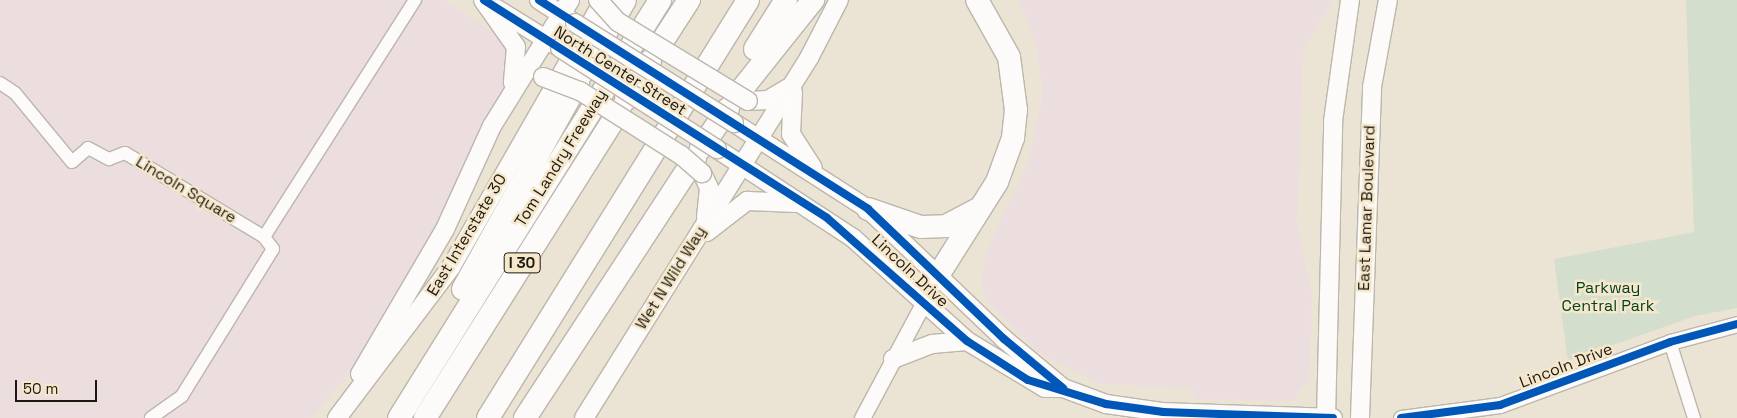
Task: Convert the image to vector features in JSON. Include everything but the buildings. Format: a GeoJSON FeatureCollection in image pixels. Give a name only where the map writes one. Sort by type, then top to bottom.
{"type":"FeatureCollection","features":[{"type":"Feature","properties":{"kind":"highway"},"geometry":{"type":"LineString","coordinates":[[392,418],[580,77],[625,0]]}},
{"type":"Feature","properties":{"kind":"highway","name":"Tom Landry Freeway"},"geometry":{"type":"LineString","coordinates":[[399,418],[660,0]]}},
{"type":"Feature","properties":{"kind":"highway","name":"I 30"},"geometry":{"type":"LineString","coordinates":[[425,418],[689,0]]}},
{"type":"Feature","properties":{"kind":"highway"},"geometry":{"type":"LineString","coordinates":[[488,418],[748,0]]}},
{"type":"Feature","properties":{"kind":"highway"},"geometry":{"type":"LineString","coordinates":[[732,105],[786,0]]}},
{"type":"Feature","properties":{"kind":"highway"},"geometry":{"type":"LineString","coordinates":[[525,418],[631,252],[732,105],[813,0]]}},
{"type":"Feature","properties":{"kind":"highway"},"geometry":{"type":"LineString","coordinates":[[939,274],[981,207],[1005,164],[1016,110],[1009,57],[977,0]]}},
{"type":"Feature","properties":{"kind":"highway"},"geometry":{"type":"LineString","coordinates":[[868,209],[921,227],[946,226],[981,207]]}},
{"type":"Feature","properties":{"kind":"main road","name":"North Center Street"},"geometry":{"type":"LineString","coordinates":[[483,0],[552,44],[700,154],[742,164]]}},
{"type":"Feature","properties":{"kind":"main road"},"geometry":{"type":"LineString","coordinates":[[483,0],[516,47],[514,89]]}},
{"type":"Feature","properties":{"kind":"main road","name":"North Center Street"},"geometry":{"type":"LineString","coordinates":[[539,0],[569,12],[732,105],[758,138]]}},
{"type":"Feature","properties":{"kind":"main road"},"geometry":{"type":"LineString","coordinates":[[598,0],[618,22],[732,105],[768,100],[794,81]]}},
{"type":"Feature","properties":{"kind":"main road","name":"East Interstate 30"},"geometry":{"type":"LineString","coordinates":[[335,418],[451,267],[604,0]]}},
{"type":"Feature","properties":{"kind":"main road"},"geometry":{"type":"LineString","coordinates":[[821,178],[791,134],[789,107],[794,81],[839,0]]}},
{"type":"Feature","properties":{"kind":"main road"},"geometry":{"type":"LineString","coordinates":[[1326,418],[1332,121],[1350,0]]}},
{"type":"Feature","properties":{"kind":"main road","name":"East Lamar Boulevard"},"geometry":{"type":"LineString","coordinates":[[1360,418],[1372,87],[1388,0]]}},
{"type":"Feature","properties":{"kind":"main road"},"geometry":{"type":"LineString","coordinates":[[335,418],[444,230],[514,89],[552,44],[569,12]]}},
{"type":"Feature","properties":{"kind":"main road"},"geometry":{"type":"LineString","coordinates":[[514,89],[543,77],[580,91],[681,155],[700,154],[709,188],[705,223]]}},
{"type":"Feature","properties":{"kind":"main road","name":"Wet N Wild Way"},"geometry":{"type":"LineString","coordinates":[[584,418],[794,81]]}},
{"type":"Feature","properties":{"kind":"main road","name":"Lincoln Drive"},"geometry":{"type":"LineString","coordinates":[[758,138],[868,209],[939,274],[1004,339],[1063,388],[1106,404],[1163,415],[1333,418]]}},
{"type":"Feature","properties":{"kind":"main road","name":"Lincoln Drive"},"geometry":{"type":"LineString","coordinates":[[742,164],[807,204],[853,238],[967,341],[1028,380],[1045,388],[1063,388]]}},
{"type":"Feature","properties":{"kind":"main road"},"geometry":{"type":"LineString","coordinates":[[689,249],[746,201],[774,199],[807,204]]}},
{"type":"Feature","properties":{"kind":"main road"},"geometry":{"type":"LineString","coordinates":[[893,359],[932,344],[967,341]]}},
{"type":"Feature","properties":{"kind":"street"},"geometry":{"type":"LineString","coordinates":[[151,418],[182,396],[270,261],[273,249],[264,237],[415,0]]}},
{"type":"Feature","properties":{"kind":"street","name":"Lincoln Square"},"geometry":{"type":"LineString","coordinates":[[0,83],[15,93],[72,162],[88,148],[109,159],[125,153],[264,237]]}},
{"type":"Feature","properties":{"kind":"street"},"geometry":{"type":"LineString","coordinates":[[862,418],[893,359],[926,304],[939,274]]}},
{"type":"Feature","properties":{"kind":"street","name":"Lincoln Drive"},"geometry":{"type":"LineString","coordinates":[[1401,418],[1500,406],[1670,342],[1737,324]]}},
{"type":"Feature","properties":{"kind":"street"},"geometry":{"type":"LineString","coordinates":[[1670,342],[1694,418]]}},
{"type":"Feature","properties":{"kind":"shaded area"},"geometry":{"type":"Polygon","coordinates":[[[0,0],[444,0],[501,37],[510,57],[510,81],[410,300],[311,418],[0,418],[0,0]]]}},
{"type":"Feature","properties":{"kind":"shaded area"},"geometry":{"type":"Polygon","coordinates":[[[1019,0],[1333,0],[1303,49],[1297,224],[1312,297],[1309,379],[1299,389],[1296,401],[1195,399],[1192,388],[1100,384],[1038,352],[989,303],[981,288],[986,253],[1028,162],[1043,95],[1037,48],[1019,0]]]}},
{"type":"Feature","properties":{"kind":"green space","name":"Parkway Central Park"},"geometry":{"type":"Polygon","coordinates":[[[1686,0],[1737,0],[1737,308],[1695,316],[1568,361],[1554,259],[1694,232],[1686,0]]]}},
{"type":"Feature","properties":{"kind":"cycle path"},"geometry":{"type":"LineString","coordinates":[[484,0],[827,218],[967,341],[1028,380],[1106,404],[1163,412],[1333,418]]}},
{"type":"Feature","properties":{"kind":"cycle path"},"geometry":{"type":"LineString","coordinates":[[539,0],[868,209],[1004,339],[1063,388]]}},
{"type":"Feature","properties":{"kind":"cycle path"},"geometry":{"type":"LineString","coordinates":[[1401,418],[1500,405],[1670,342],[1737,324]]}}]}
